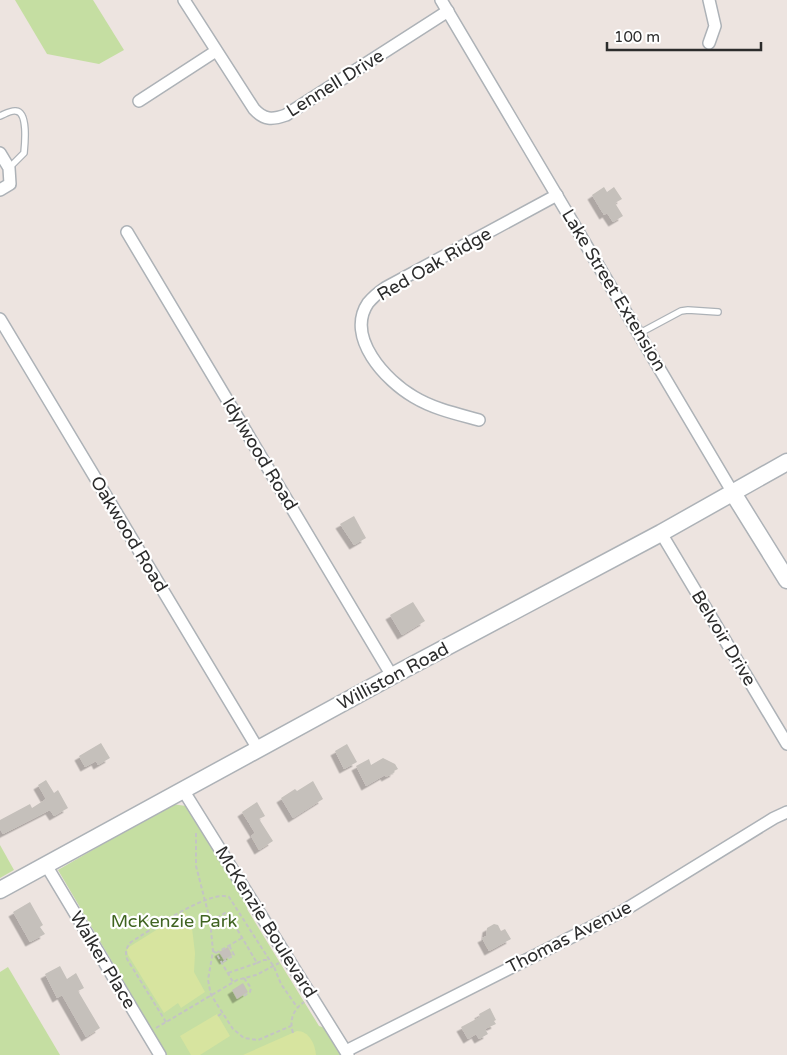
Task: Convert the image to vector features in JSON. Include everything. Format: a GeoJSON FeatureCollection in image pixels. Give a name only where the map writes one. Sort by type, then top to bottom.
{"type":"FeatureCollection","features":[{"type":"Feature","properties":{"kind":"main road","name":"Williston Road"},"geometry":{"type":"LineString","coordinates":[[0,890],[787,462]]}},
{"type":"Feature","properties":{"kind":"main road","name":"Lake Street Extension"},"geometry":{"type":"LineString","coordinates":[[733,493],[787,580]]}},
{"type":"Feature","properties":{"kind":"street","name":"Lennell Drive"},"geometry":{"type":"LineString","coordinates":[[184,0],[249,102],[260,116],[269,118],[278,118],[286,115],[448,11]]}},
{"type":"Feature","properties":{"kind":"street","name":"Lake Street Extension"},"geometry":{"type":"LineString","coordinates":[[441,0],[640,333],[733,493]]}},
{"type":"Feature","properties":{"kind":"street"},"geometry":{"type":"LineString","coordinates":[[709,43],[715,26],[710,0]]}},
{"type":"Feature","properties":{"kind":"street"},"geometry":{"type":"LineString","coordinates":[[139,101],[216,51]]}},
{"type":"Feature","properties":{"kind":"street"},"geometry":{"type":"LineString","coordinates":[[0,154],[9,168],[10,184],[0,190]]}},
{"type":"Feature","properties":{"kind":"street","name":"Red Oak Ridge"},"geometry":{"type":"LineString","coordinates":[[479,420],[433,406],[413,397],[396,384],[380,369],[368,351],[363,340],[363,315],[368,304],[385,288],[558,195]]}},
{"type":"Feature","properties":{"kind":"street","name":"Idylwood Road"},"geometry":{"type":"LineString","coordinates":[[127,232],[392,676]]}},
{"type":"Feature","properties":{"kind":"street","name":"Oakwood Road"},"geometry":{"type":"LineString","coordinates":[[0,319],[258,749]]}},
{"type":"Feature","properties":{"kind":"street","name":"Belvoir Drive"},"geometry":{"type":"LineString","coordinates":[[661,532],[787,744]]}},
{"type":"Feature","properties":{"kind":"street","name":"McKenzie Boulevard"},"geometry":{"type":"LineString","coordinates":[[183,790],[347,1053]]}},
{"type":"Feature","properties":{"kind":"street","name":"Thomas Avenue"},"geometry":{"type":"LineString","coordinates":[[347,1053],[623,910],[787,812]]}},
{"type":"Feature","properties":{"kind":"street","name":"Walker Place"},"geometry":{"type":"LineString","coordinates":[[46,865],[160,1055]]}},
{"type":"Feature","properties":{"kind":"lane"},"geometry":{"type":"LineString","coordinates":[[0,116],[13,110],[18,111],[24,119],[24,153],[9,168]]}},
{"type":"Feature","properties":{"kind":"lane"},"geometry":{"type":"LineString","coordinates":[[640,333],[681,311],[718,312]]}},
{"type":"Feature","properties":{"kind":"path"},"geometry":{"type":"LineString","coordinates":[[196,833],[196,866],[211,922],[213,951],[208,980],[211,996],[233,1029],[244,1038],[258,1040],[291,1026]]}},
{"type":"Feature","properties":{"kind":"path"},"geometry":{"type":"LineString","coordinates":[[166,1022],[127,959],[125,953],[126,946],[179,913],[205,900],[224,895],[229,898],[270,960],[281,984],[297,1007]]}},
{"type":"Feature","properties":{"kind":"path"},"geometry":{"type":"LineString","coordinates":[[211,922],[227,912],[257,963]]}},
{"type":"Feature","properties":{"kind":"path"},"geometry":{"type":"LineString","coordinates":[[216,953],[242,938]]}},
{"type":"Feature","properties":{"kind":"path"},"geometry":{"type":"LineString","coordinates":[[222,963],[234,955],[228,945]]}},
{"type":"Feature","properties":{"kind":"path"},"geometry":{"type":"LineString","coordinates":[[213,951],[233,982]]}},
{"type":"Feature","properties":{"kind":"path"},"geometry":{"type":"LineString","coordinates":[[147,1033],[233,982],[274,967],[288,957]]}},
{"type":"Feature","properties":{"kind":"path"},"geometry":{"type":"LineString","coordinates":[[228,973],[264,960],[270,960]]}},
{"type":"Feature","properties":{"kind":"path"},"geometry":{"type":"LineString","coordinates":[[244,978],[251,988],[250,992],[244,996]]}},
{"type":"Feature","properties":{"kind":"path"},"geometry":{"type":"LineString","coordinates":[[293,1033],[291,1026],[292,1016],[297,1007],[312,996]]}},
{"type":"Feature","properties":{"kind":"path"},"geometry":{"type":"LineString","coordinates":[[218,1016],[222,1013]]}},
{"type":"Feature","properties":{"kind":"green space"},"geometry":{"type":"Polygon","coordinates":[[[15,0],[93,0],[124,50],[99,64],[47,54],[15,0]]]}},
{"type":"Feature","properties":{"kind":"green space","name":"McKenzie Park"},"geometry":{"type":"Polygon","coordinates":[[[172,804],[186,806],[250,905],[247,909],[319,1026],[325,1028],[341,1055],[167,1055],[58,870],[172,804]]]}},
{"type":"Feature","properties":{"kind":"green space"},"geometry":{"type":"Polygon","coordinates":[[[0,845],[14,870],[0,878],[0,845]]]}},
{"type":"Feature","properties":{"kind":"green space"},"geometry":{"type":"Polygon","coordinates":[[[185,912],[192,928],[195,953],[194,972],[205,992],[181,1008],[178,1003],[164,1013],[128,955],[127,950],[185,912]]]}},
{"type":"Feature","properties":{"kind":"green space"},"geometry":{"type":"Polygon","coordinates":[[[8,967],[60,1055],[0,1055],[0,972],[8,967]]]}},
{"type":"Feature","properties":{"kind":"green space"},"geometry":{"type":"Polygon","coordinates":[[[217,1014],[230,1036],[200,1055],[191,1055],[180,1036],[217,1014]]]}},
{"type":"Feature","properties":{"kind":"green space"},"geometry":{"type":"Polygon","coordinates":[[[297,1031],[305,1033],[311,1039],[316,1055],[243,1055],[297,1031]]]}},
{"type":"Feature","properties":{"kind":"building"},"geometry":{"type":"Polygon","coordinates":[[[604,187],[607,192],[614,187],[622,199],[615,203],[623,216],[613,222],[607,213],[604,215],[592,195],[604,187]]]}},
{"type":"Feature","properties":{"kind":"building"},"geometry":{"type":"Polygon","coordinates":[[[354,516],[366,538],[354,545],[340,524],[354,516]]]}},
{"type":"Feature","properties":{"kind":"building"},"geometry":{"type":"Polygon","coordinates":[[[413,602],[425,621],[402,635],[390,615],[413,602]]]}},
{"type":"Feature","properties":{"kind":"building"},"geometry":{"type":"Polygon","coordinates":[[[101,743],[110,758],[98,765],[96,761],[85,767],[79,756],[101,743]]]}},
{"type":"Feature","properties":{"kind":"building"},"geometry":{"type":"Polygon","coordinates":[[[347,744],[357,762],[344,769],[335,751],[347,744]]]}},
{"type":"Feature","properties":{"kind":"building"},"geometry":{"type":"Polygon","coordinates":[[[383,758],[395,764],[398,769],[366,786],[356,766],[369,759],[371,765],[383,758]]]}},
{"type":"Feature","properties":{"kind":"building"},"geometry":{"type":"Polygon","coordinates":[[[46,780],[54,793],[58,790],[68,808],[54,816],[50,810],[3,834],[0,829],[0,820],[30,804],[32,808],[46,799],[38,785],[46,780]]]}},
{"type":"Feature","properties":{"kind":"building"},"geometry":{"type":"Polygon","coordinates":[[[313,781],[323,799],[293,818],[281,798],[313,781]]]}},
{"type":"Feature","properties":{"kind":"building"},"geometry":{"type":"Polygon","coordinates":[[[257,802],[265,816],[259,819],[273,841],[259,850],[251,836],[255,833],[242,812],[257,802]]]}},
{"type":"Feature","properties":{"kind":"building"},"geometry":{"type":"Polygon","coordinates":[[[30,902],[43,925],[40,927],[45,934],[30,942],[13,912],[30,902]]]}},
{"type":"Feature","properties":{"kind":"building"},"geometry":{"type":"Polygon","coordinates":[[[494,924],[498,925],[501,931],[505,929],[511,939],[489,951],[482,938],[486,936],[487,928],[494,924]]]}},
{"type":"Feature","properties":{"kind":"building"},"geometry":{"type":"Polygon","coordinates":[[[228,947],[232,955],[224,960],[219,952],[228,947]]]}},
{"type":"Feature","properties":{"kind":"building"},"geometry":{"type":"Polygon","coordinates":[[[60,966],[67,979],[76,973],[84,988],[78,991],[100,1028],[86,1037],[62,995],[57,998],[45,974],[60,966]]]}},
{"type":"Feature","properties":{"kind":"building"},"geometry":{"type":"Polygon","coordinates":[[[243,983],[248,992],[237,999],[232,990],[243,983]]]}},
{"type":"Feature","properties":{"kind":"building"},"geometry":{"type":"Polygon","coordinates":[[[490,1008],[496,1024],[485,1029],[488,1034],[479,1039],[476,1034],[468,1039],[461,1027],[480,1017],[479,1014],[490,1008]]]}}]}
